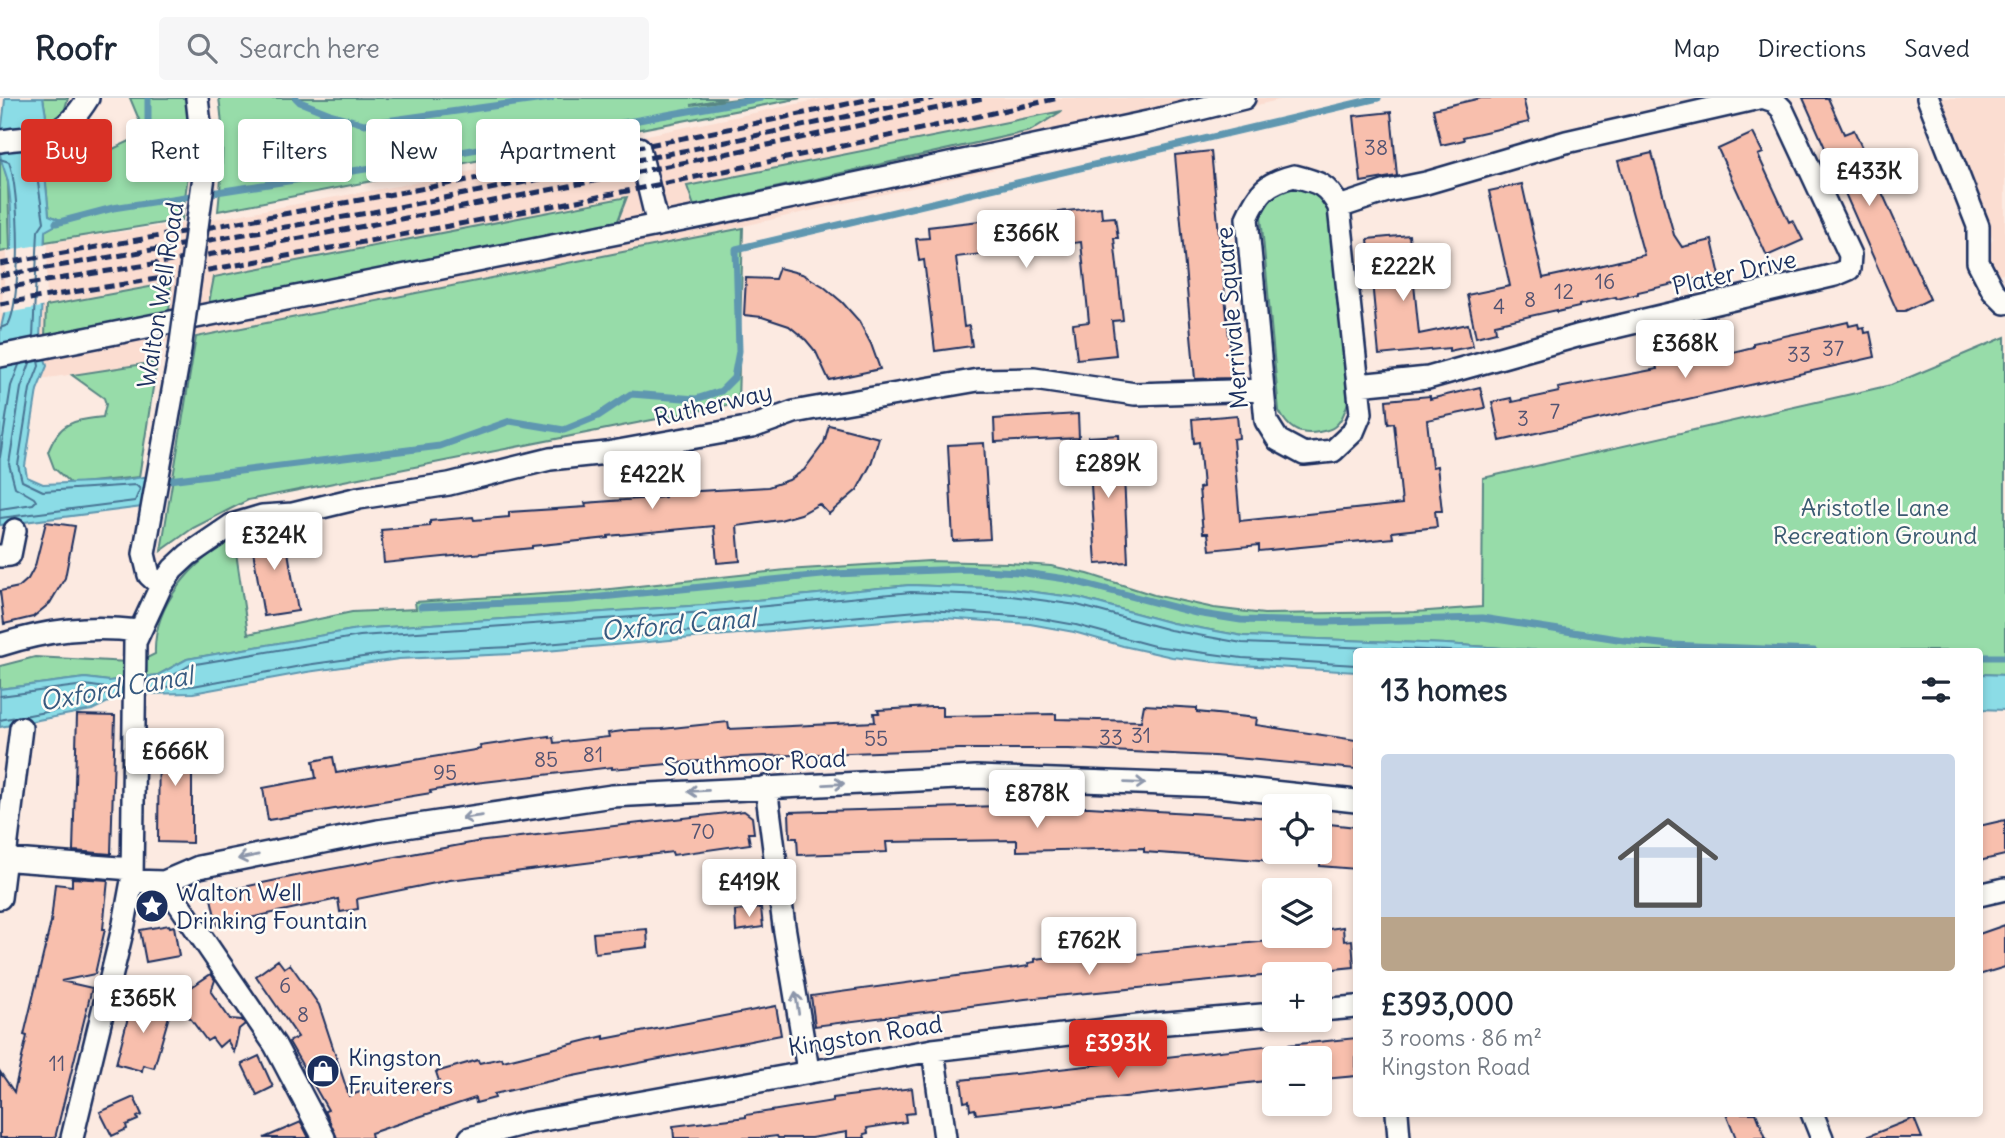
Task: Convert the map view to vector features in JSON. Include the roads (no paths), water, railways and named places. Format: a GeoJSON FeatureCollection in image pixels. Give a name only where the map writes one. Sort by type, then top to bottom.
{"type":"FeatureCollection","features":[{"type":"Feature","properties":{"kind":"street"},"geometry":{"type":"LineString","coordinates":[[0,141],[54,133],[75,120],[88,98]]}},
{"type":"Feature","properties":{"kind":"street","name":"Walton Well Road"},"geometry":{"type":"LineString","coordinates":[[161,586],[149,575],[144,554],[180,357],[205,169],[197,98]]}},
{"type":"Feature","properties":{"kind":"street"},"geometry":{"type":"LineString","coordinates":[[0,356],[61,346],[658,225],[1148,122],[1244,98]]}},
{"type":"Feature","properties":{"kind":"street"},"geometry":{"type":"LineString","coordinates":[[1339,208],[1387,191],[1426,183],[1566,142],[1759,98]]}},
{"type":"Feature","properties":{"kind":"street","name":"Plater Drive"},"geometry":{"type":"LineString","coordinates":[[1358,385],[1428,378],[1577,336],[1835,275],[1849,269],[1850,255],[1782,109],[1774,101],[1765,98]]}},
{"type":"Feature","properties":{"kind":"street"},"geometry":{"type":"LineString","coordinates":[[1928,98],[1978,226],[1978,262],[1993,291],[2005,303]]}},
{"type":"Feature","properties":{"kind":"street"},"geometry":{"type":"LineString","coordinates":[[640,152],[658,225]]}},
{"type":"Feature","properties":{"kind":"street","name":"Merrivale Square"},"geometry":{"type":"LineString","coordinates":[[1294,176],[1317,181],[1332,192],[1339,208],[1361,413],[1353,432],[1334,451],[1304,454],[1278,440],[1266,421],[1247,218],[1256,197],[1272,182],[1294,176]]}},
{"type":"Feature","properties":{"kind":"street","name":"Rutherway"},"geometry":{"type":"LineString","coordinates":[[161,586],[173,569],[188,555],[232,525],[262,516],[293,514],[359,498],[449,484],[550,459],[607,453],[752,427],[802,411],[978,380],[1034,379],[1135,394],[1263,390]]}},
{"type":"Feature","properties":{"kind":"street"},"geometry":{"type":"LineString","coordinates":[[0,556],[10,555],[15,530]]}},
{"type":"Feature","properties":{"kind":"street"},"geometry":{"type":"LineString","coordinates":[[72,1138],[124,924],[132,875],[135,642],[161,586]]}},
{"type":"Feature","properties":{"kind":"street"},"geometry":{"type":"LineString","coordinates":[[0,645],[40,633],[108,627],[139,631]]}},
{"type":"Feature","properties":{"kind":"street"},"geometry":{"type":"LineString","coordinates":[[0,898],[21,728]]}},
{"type":"Feature","properties":{"kind":"street","name":"Southmoor Road"},"geometry":{"type":"LineString","coordinates":[[164,882],[199,867],[378,831],[612,796],[976,777],[1218,786],[1353,801]]}},
{"type":"Feature","properties":{"kind":"street"},"geometry":{"type":"LineString","coordinates":[[766,787],[784,926],[808,1070]]}},
{"type":"Feature","properties":{"kind":"street"},"geometry":{"type":"LineString","coordinates":[[3,859],[132,875],[164,882],[275,1045],[324,1138]]}},
{"type":"Feature","properties":{"kind":"street"},"geometry":{"type":"LineString","coordinates":[[1983,894],[2005,889]]}},
{"type":"Feature","properties":{"kind":"street"},"geometry":{"type":"LineString","coordinates":[[1332,1009],[1353,1007]]}},
{"type":"Feature","properties":{"kind":"street","name":"Kingston Road"},"geometry":{"type":"LineString","coordinates":[[470,1138],[526,1123],[808,1070],[933,1050],[1154,1024],[1262,1015]]}},
{"type":"Feature","properties":{"kind":"street"},"geometry":{"type":"LineString","coordinates":[[933,1050],[945,1138]]}},
{"type":"Feature","properties":{"kind":"street"},"geometry":{"type":"LineString","coordinates":[[1397,1117],[1399,1138]]}},
{"type":"Feature","properties":{"kind":"street"},"geometry":{"type":"LineString","coordinates":[[1814,1117],[1822,1138]]}},
{"type":"Feature","properties":{"kind":"water"},"geometry":{"type":"Polygon","coordinates":[[[5,98],[43,98],[46,119],[21,119],[21,182],[46,182],[49,215],[63,221],[45,231],[40,339],[47,366],[37,390],[25,466],[27,477],[43,484],[118,481],[150,476],[142,507],[0,525],[0,332],[11,257],[10,199],[1,159],[5,98]]]}},
{"type":"Feature","properties":{"kind":"water","name":"Oxford Canal"},"geometry":{"type":"Polygon","coordinates":[[[910,585],[1012,589],[1079,598],[1172,623],[1243,636],[1503,648],[1353,648],[1353,672],[1241,665],[1172,657],[1074,632],[1030,624],[929,617],[512,654],[399,659],[307,672],[193,693],[135,694],[112,700],[92,710],[0,727],[0,689],[85,678],[109,681],[158,675],[187,659],[358,629],[704,605],[910,585]]]}},
{"type":"Feature","properties":{"kind":"water"},"geometry":{"type":"Polygon","coordinates":[[[1983,674],[2005,675],[2005,710],[1983,709],[1983,674]]]}},
{"type":"Feature","properties":{"kind":"waterway"},"geometry":{"type":"LineString","coordinates":[[148,98],[148,119]]}},
{"type":"Feature","properties":{"kind":"waterway"},"geometry":{"type":"LineString","coordinates":[[296,98],[330,114],[364,124],[551,98]]}},
{"type":"Feature","properties":{"kind":"waterway"},"geometry":{"type":"LineString","coordinates":[[56,223],[113,208],[372,168],[761,98]]}},
{"type":"Feature","properties":{"kind":"waterway"},"geometry":{"type":"LineString","coordinates":[[161,481],[440,446],[510,421],[564,430],[598,416],[631,394],[696,399],[721,391],[734,378],[739,351],[736,249],[1378,98]]}},
{"type":"Feature","properties":{"kind":"waterway"},"geometry":{"type":"LineString","coordinates":[[421,607],[571,600],[832,574],[964,569],[1018,572],[1066,579],[1196,613],[1241,620],[1324,622],[1482,618],[1624,640],[1742,648]]}},
{"type":"Feature","properties":{"kind":"waterway"},"geometry":{"type":"LineString","coordinates":[[1983,657],[2005,657]]}},
{"type":"Feature","properties":{"kind":"railway"},"geometry":{"type":"LineString","coordinates":[[0,264],[548,165],[875,98]]}},
{"type":"Feature","properties":{"kind":"railway"},"geometry":{"type":"LineString","coordinates":[[0,276],[373,212],[934,98]]}},
{"type":"Feature","properties":{"kind":"railway"},"geometry":{"type":"LineString","coordinates":[[0,289],[419,216],[983,98]]}},
{"type":"Feature","properties":{"kind":"railway"},"geometry":{"type":"LineString","coordinates":[[0,304],[197,272],[539,209],[1059,98]]}},
{"type":"Feature","properties":{"kind":"place","name":"Walton Well Drinking Fountain"},"geometry":{"type":"Point","coordinates":[152,906]}},
{"type":"Feature","properties":{"kind":"place","name":"Kingston Fruiterers"},"geometry":{"type":"Point","coordinates":[323,1071]}},
{"type":"Feature","properties":{"kind":"park label","name":"Aristotle Lane Recreation Ground"},"geometry":{"type":"Point","coordinates":[1875,521]}}]}
